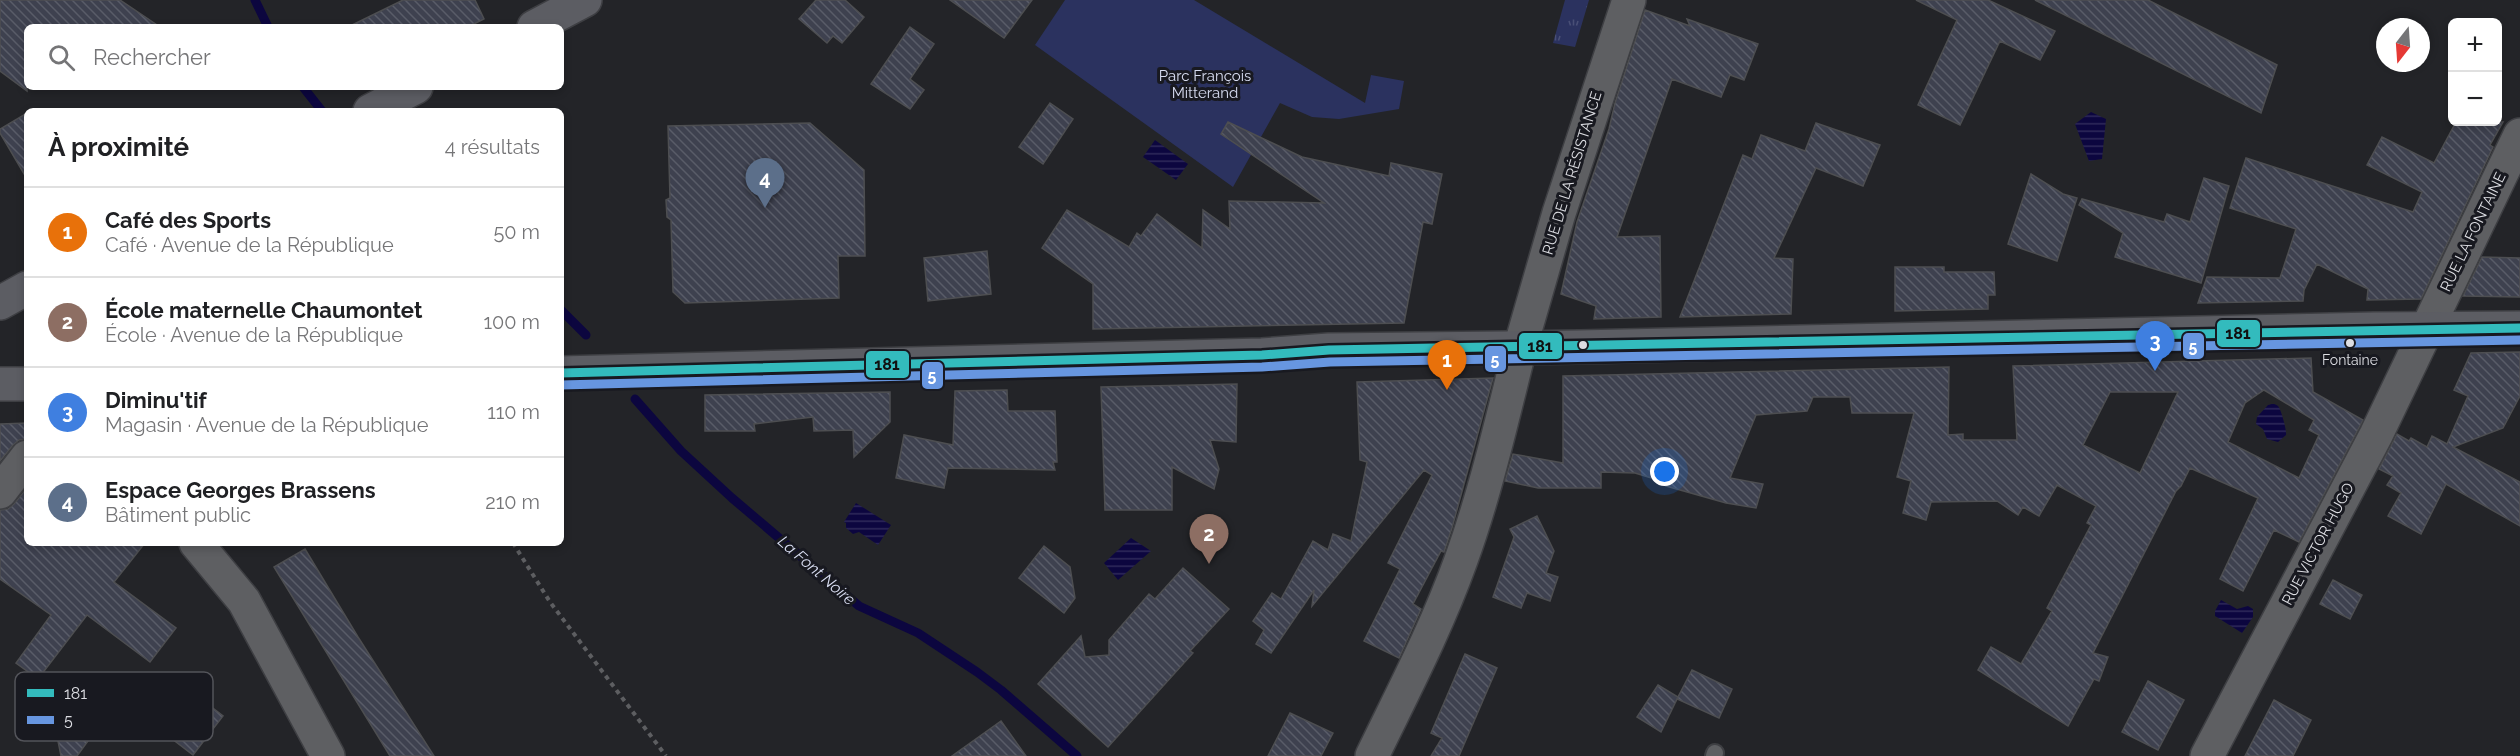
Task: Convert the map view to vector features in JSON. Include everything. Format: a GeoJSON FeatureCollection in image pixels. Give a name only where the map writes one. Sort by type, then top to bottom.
{"type":"FeatureCollection","features":[{"type":"Feature","properties":{"kind":"main road"},"geometry":{"type":"LineString","coordinates":[[539,24],[573,3]]}},
{"type":"Feature","properties":{"kind":"main road"},"geometry":{"type":"LineString","coordinates":[[376,108],[410,90]]}},
{"type":"Feature","properties":{"kind":"main road"},"geometry":{"type":"LineString","coordinates":[[577,373],[1262,355],[1329,350],[2520,328]]}},
{"type":"Feature","properties":{"kind":"main road"},"geometry":{"type":"LineString","coordinates":[[0,384],[24,384]]}},
{"type":"Feature","properties":{"kind":"street","name":"RUE DE LA RÉSISTANCE"},"geometry":{"type":"LineString","coordinates":[[1372,756],[1430,636],[1461,560],[1489,473],[1520,348],[1559,213],[1629,0]]}},
{"type":"Feature","properties":{"kind":"street","name":"RUE LA FONTAINE"},"geometry":{"type":"LineString","coordinates":[[2426,329],[2520,135]]}},
{"type":"Feature","properties":{"kind":"street","name":"RUE VICTOR HUGO"},"geometry":{"type":"LineString","coordinates":[[2206,756],[2376,435],[2426,329]]}},
{"type":"Feature","properties":{"kind":"street"},"geometry":{"type":"LineString","coordinates":[[0,492],[24,461]]}},
{"type":"Feature","properties":{"kind":"street"},"geometry":{"type":"LineString","coordinates":[[198,546],[244,601],[328,756]]}},
{"type":"Feature","properties":{"kind":"path"},"geometry":{"type":"LineString","coordinates":[[515,546],[550,602],[666,756]]}},
{"type":"Feature","properties":{"kind":"green space","name":"Parc François Mitterand"},"geometry":{"type":"Polygon","coordinates":[[[1065,0],[1194,0],[1365,103],[1371,75],[1404,81],[1399,109],[1339,119],[1312,117],[1280,103],[1233,187],[1035,45],[1065,0]]]}},
{"type":"Feature","properties":{"kind":"green space"},"geometry":{"type":"Polygon","coordinates":[[[1565,0],[1589,0],[1575,47],[1553,43],[1565,0]]]}},
{"type":"Feature","properties":{"kind":"shaded area"},"geometry":{"type":"Polygon","coordinates":[[[2091,112],[2106,119],[2102,159],[2089,161],[2075,124],[2091,112]]]}},
{"type":"Feature","properties":{"kind":"shaded area"},"geometry":{"type":"Polygon","coordinates":[[[1155,140],[1188,164],[1176,180],[1143,157],[1155,140]]]}},
{"type":"Feature","properties":{"kind":"shaded area"},"geometry":{"type":"Polygon","coordinates":[[[2268,405],[2278,406],[2284,420],[2286,435],[2278,442],[2267,439],[2263,429],[2256,424],[2257,417],[2268,405]]]}},
{"type":"Feature","properties":{"kind":"shaded area"},"geometry":{"type":"Polygon","coordinates":[[[856,503],[891,525],[878,545],[859,532],[853,534],[846,528],[844,522],[856,503]]]}},
{"type":"Feature","properties":{"kind":"shaded area"},"geometry":{"type":"Polygon","coordinates":[[[1131,538],[1151,551],[1118,580],[1104,563],[1131,538]]]}},
{"type":"Feature","properties":{"kind":"shaded area"},"geometry":{"type":"Polygon","coordinates":[[[2221,600],[2237,609],[2248,606],[2253,609],[2253,617],[2242,633],[2215,616],[2221,600]]]}},
{"type":"Feature","properties":{"kind":"building"},"geometry":{"type":"Polygon","coordinates":[[[0,0],[120,0],[156,24],[24,24],[24,89],[0,71],[0,0]]]}},
{"type":"Feature","properties":{"kind":"building"},"geometry":{"type":"Polygon","coordinates":[[[403,0],[475,0],[484,19],[474,24],[354,24],[403,0]]]}},
{"type":"Feature","properties":{"kind":"building"},"geometry":{"type":"Polygon","coordinates":[[[816,0],[845,0],[864,17],[842,43],[833,36],[827,43],[799,19],[816,0]]]}},
{"type":"Feature","properties":{"kind":"building"},"geometry":{"type":"Polygon","coordinates":[[[950,0],[1032,0],[1004,38],[950,0]]]}},
{"type":"Feature","properties":{"kind":"building"},"geometry":{"type":"Polygon","coordinates":[[[1916,0],[1988,0],[2055,31],[2040,60],[2000,41],[1960,125],[1918,105],[1957,20],[1916,0]]]}},
{"type":"Feature","properties":{"kind":"building"},"geometry":{"type":"Polygon","coordinates":[[[2035,0],[2148,0],[2277,65],[2261,113],[2035,0]]]}},
{"type":"Feature","properties":{"kind":"building"},"geometry":{"type":"Polygon","coordinates":[[[1645,10],[1690,26],[1687,19],[1758,44],[1744,80],[1730,75],[1721,97],[1672,79],[1617,237],[1660,236],[1661,317],[1594,319],[1596,306],[1561,294],[1577,222],[1609,129],[1645,10]]]}},
{"type":"Feature","properties":{"kind":"building"},"geometry":{"type":"Polygon","coordinates":[[[910,27],[934,44],[910,79],[924,90],[910,109],[871,84],[910,27]]]}},
{"type":"Feature","properties":{"kind":"building"},"geometry":{"type":"Polygon","coordinates":[[[1050,103],[1073,119],[1043,164],[1019,147],[1050,103]]]}},
{"type":"Feature","properties":{"kind":"building"},"geometry":{"type":"Polygon","coordinates":[[[24,115],[24,174],[0,133],[0,129],[24,115]]]}},
{"type":"Feature","properties":{"kind":"building"},"geometry":{"type":"Polygon","coordinates":[[[1228,122],[1302,157],[1389,176],[1391,163],[1442,174],[1432,224],[1423,222],[1404,323],[1093,329],[1093,284],[1042,248],[1067,210],[1129,247],[1137,233],[1141,236],[1157,214],[1202,248],[1203,210],[1230,229],[1229,201],[1324,203],[1221,134],[1228,122]]]}},
{"type":"Feature","properties":{"kind":"building"},"geometry":{"type":"Polygon","coordinates":[[[810,123],[864,170],[865,256],[838,256],[839,298],[685,303],[673,292],[671,220],[667,217],[666,200],[670,198],[668,126],[810,123]]]}},
{"type":"Feature","properties":{"kind":"building"},"geometry":{"type":"Polygon","coordinates":[[[1816,123],[1880,145],[1863,186],[1816,168],[1774,258],[1793,259],[1791,314],[1680,317],[1743,155],[1752,159],[1761,135],[1805,151],[1816,123]]]}},
{"type":"Feature","properties":{"kind":"building"},"geometry":{"type":"Polygon","coordinates":[[[2454,126],[2501,126],[2421,299],[2367,300],[2368,289],[2317,264],[2304,290],[2303,301],[2198,303],[2207,277],[2280,278],[2296,229],[2230,208],[2246,158],[2413,212],[2422,192],[2367,165],[2382,137],[2434,163],[2454,126]]]}},
{"type":"Feature","properties":{"kind":"building"},"geometry":{"type":"Polygon","coordinates":[[[2031,174],[2063,194],[2077,198],[2057,261],[2008,244],[2031,174]]]}},
{"type":"Feature","properties":{"kind":"building"},"geometry":{"type":"Polygon","coordinates":[[[2204,178],[2229,186],[2201,283],[2115,257],[2123,233],[2079,205],[2082,199],[2164,222],[2167,214],[2190,222],[2204,178]]]}},
{"type":"Feature","properties":{"kind":"building"},"geometry":{"type":"Polygon","coordinates":[[[987,251],[991,294],[928,301],[924,258],[987,251]]]}},
{"type":"Feature","properties":{"kind":"building"},"geometry":{"type":"Polygon","coordinates":[[[2482,257],[2520,258],[2520,297],[2463,296],[2482,257]]]}},
{"type":"Feature","properties":{"kind":"building"},"geometry":{"type":"Polygon","coordinates":[[[1895,267],[1944,267],[1944,272],[1994,272],[1995,295],[1988,295],[1988,309],[1895,311],[1895,267]]]}},
{"type":"Feature","properties":{"kind":"building"},"geometry":{"type":"Polygon","coordinates":[[[2520,352],[2520,396],[2503,428],[2453,447],[2520,482],[2520,526],[2446,484],[2421,534],[2388,516],[2401,493],[2387,485],[2393,476],[2379,469],[2397,434],[2409,441],[2411,438],[2427,447],[2432,436],[2447,444],[2468,396],[2454,390],[2471,353],[2520,352]]]}},
{"type":"Feature","properties":{"kind":"building"},"geometry":{"type":"Polygon","coordinates":[[[2311,358],[2313,392],[2363,420],[2299,542],[2274,530],[2243,591],[2220,579],[2258,498],[2190,468],[2093,653],[2108,657],[2099,681],[2094,679],[2068,726],[1978,670],[1991,647],[2021,664],[2052,611],[2047,608],[2091,525],[2087,523],[2096,506],[2057,485],[2039,516],[2023,507],[2018,515],[1997,501],[1931,502],[1926,520],[1903,513],[1911,481],[1897,477],[1914,413],[1852,413],[1850,397],[1813,397],[1807,411],[1756,415],[1730,478],[1763,484],[1756,508],[1726,503],[1666,486],[1668,483],[1635,473],[1601,472],[1601,488],[1538,488],[1505,481],[1513,454],[1563,463],[1563,376],[1949,367],[1948,435],[1963,434],[1963,440],[2017,440],[2013,366],[2311,358]],[[2264,390],[2245,403],[2228,442],[2299,478],[2319,435],[2309,430],[2314,420],[2264,390]],[[2110,392],[2083,445],[2140,473],[2178,392],[2110,392]]]}},
{"type":"Feature","properties":{"kind":"building"},"geometry":{"type":"Polygon","coordinates":[[[1493,378],[1444,552],[1441,551],[1413,604],[1421,609],[1399,658],[1364,641],[1400,569],[1388,563],[1432,475],[1424,470],[1312,606],[1314,590],[1271,653],[1256,644],[1264,630],[1253,621],[1272,593],[1281,599],[1313,541],[1328,550],[1333,534],[1351,541],[1367,462],[1360,460],[1357,382],[1493,378]]]}},
{"type":"Feature","properties":{"kind":"building"},"geometry":{"type":"Polygon","coordinates":[[[1237,384],[1236,442],[1210,440],[1219,469],[1214,489],[1172,467],[1172,510],[1105,510],[1101,387],[1237,384]]]}},
{"type":"Feature","properties":{"kind":"building"},"geometry":{"type":"Polygon","coordinates":[[[1007,390],[1008,411],[1055,411],[1057,462],[1053,462],[1055,470],[948,468],[944,488],[896,478],[904,435],[953,445],[955,391],[1007,390]]]}},
{"type":"Feature","properties":{"kind":"building"},"geometry":{"type":"Polygon","coordinates":[[[890,392],[890,422],[854,457],[853,430],[814,431],[813,417],[754,424],[755,431],[705,431],[705,395],[890,392]]]}},
{"type":"Feature","properties":{"kind":"building"},"geometry":{"type":"Polygon","coordinates":[[[24,423],[24,439],[13,445],[0,461],[0,424],[24,423]]]}},
{"type":"Feature","properties":{"kind":"building"},"geometry":{"type":"Polygon","coordinates":[[[24,492],[24,546],[143,546],[114,582],[176,628],[150,662],[87,615],[43,672],[28,672],[16,663],[51,615],[0,579],[0,510],[8,509],[24,492]]]}},
{"type":"Feature","properties":{"kind":"building"},"geometry":{"type":"Polygon","coordinates":[[[1537,516],[1554,551],[1546,573],[1558,577],[1550,601],[1527,593],[1521,608],[1493,597],[1514,537],[1510,529],[1537,516]]]}},
{"type":"Feature","properties":{"kind":"building"},"geometry":{"type":"Polygon","coordinates":[[[1044,546],[1070,567],[1075,598],[1064,613],[1019,578],[1044,546]]]}},
{"type":"Feature","properties":{"kind":"building"},"geometry":{"type":"Polygon","coordinates":[[[305,549],[434,756],[390,756],[274,567],[305,549]]]}},
{"type":"Feature","properties":{"kind":"building"},"geometry":{"type":"Polygon","coordinates":[[[1183,568],[1229,609],[1190,651],[1193,653],[1108,747],[1038,684],[1081,636],[1085,657],[1109,655],[1109,640],[1149,594],[1155,599],[1183,568]]]}},
{"type":"Feature","properties":{"kind":"building"},"geometry":{"type":"Polygon","coordinates":[[[2333,580],[2362,595],[2350,619],[2320,604],[2333,580]]]}},
{"type":"Feature","properties":{"kind":"building"},"geometry":{"type":"Polygon","coordinates":[[[1465,654],[1497,668],[1459,756],[1431,756],[1442,738],[1431,733],[1465,654]]]}},
{"type":"Feature","properties":{"kind":"building"},"geometry":{"type":"Polygon","coordinates":[[[1692,670],[1732,689],[1719,718],[1677,699],[1692,670]]]}},
{"type":"Feature","properties":{"kind":"building"},"geometry":{"type":"Polygon","coordinates":[[[2148,681],[2184,700],[2158,750],[2122,732],[2148,681]]]}},
{"type":"Feature","properties":{"kind":"building"},"geometry":{"type":"Polygon","coordinates":[[[1658,685],[1678,697],[1661,732],[1637,717],[1658,685]]]}},
{"type":"Feature","properties":{"kind":"building"},"geometry":{"type":"Polygon","coordinates":[[[2274,700],[2311,720],[2293,756],[2245,756],[2274,700]]]}},
{"type":"Feature","properties":{"kind":"building"},"geometry":{"type":"Polygon","coordinates":[[[213,708],[223,716],[213,729],[213,708]]]}},
{"type":"Feature","properties":{"kind":"building"},"geometry":{"type":"Polygon","coordinates":[[[1290,713],[1333,733],[1321,756],[1268,756],[1290,713]]]}},
{"type":"Feature","properties":{"kind":"building"},"geometry":{"type":"Polygon","coordinates":[[[1001,721],[1026,756],[952,756],[1001,721]]]}},
{"type":"Feature","properties":{"kind":"building"},"geometry":{"type":"Polygon","coordinates":[[[58,741],[88,741],[77,756],[61,756],[58,741]]]}},
{"type":"Feature","properties":{"kind":"building"},"geometry":{"type":"Polygon","coordinates":[[[175,741],[204,741],[193,755],[175,741]]]}},
{"type":"Feature","properties":{"kind":"waterway","name":"La Font Noire"},"geometry":{"type":"LineString","coordinates":[[255,0],[267,24]]}},
{"type":"Feature","properties":{"kind":"waterway","name":"La Font Noire"},"geometry":{"type":"LineString","coordinates":[[305,90],[320,108]]}},
{"type":"Feature","properties":{"kind":"waterway","name":"La Font Noire"},"geometry":{"type":"LineString","coordinates":[[564,313],[586,335]]}},
{"type":"Feature","properties":{"kind":"waterway","name":"La Font Noire"},"geometry":{"type":"LineString","coordinates":[[635,399],[681,451],[732,498],[859,606],[918,633],[977,672],[1077,756]]}},
{"type":"Feature","properties":{"kind":"transit line","name":"181"},"geometry":{"type":"LineString","coordinates":[[564,373],[1262,355],[1329,350],[2520,328]]}},
{"type":"Feature","properties":{"kind":"transit line","name":"5"},"geometry":{"type":"LineString","coordinates":[[564,385],[1262,367],[1330,362],[2520,340]]}},
{"type":"Feature","properties":{"kind":"place","name":"Espace Georges Brassens"},"geometry":{"type":"Point","coordinates":[765,208]}},
{"type":"Feature","properties":{"kind":"place","name":"Fontaine"},"geometry":{"type":"Point","coordinates":[2350,343]}},
{"type":"Feature","properties":{"kind":"place","name":"Diminu'tif"},"geometry":{"type":"Point","coordinates":[2155,371]}},
{"type":"Feature","properties":{"kind":"place","name":"Café des Sports"},"geometry":{"type":"Point","coordinates":[1447,390]}},
{"type":"Feature","properties":{"kind":"place","name":"École maternelle Chaumontet"},"geometry":{"type":"Point","coordinates":[1209,564]}}]}
